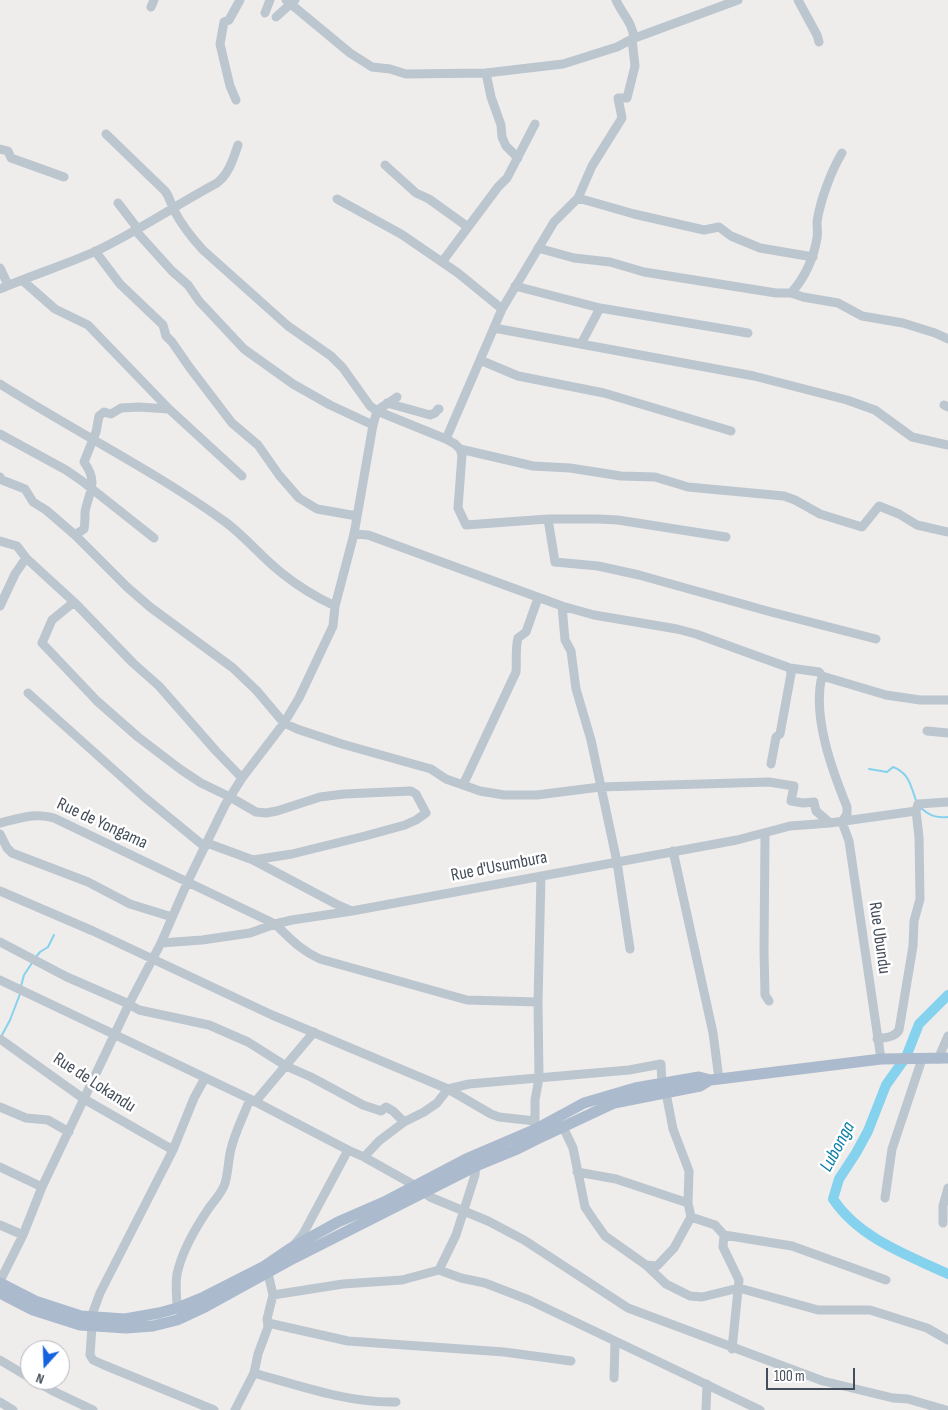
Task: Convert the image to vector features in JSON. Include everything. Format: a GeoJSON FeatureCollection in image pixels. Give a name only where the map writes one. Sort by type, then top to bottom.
{"type":"FeatureCollection","features":[{"type":"Feature","properties":{"kind":"main road"},"geometry":{"type":"LineString","coordinates":[[0,1293],[56,1318],[126,1328],[153,1326],[177,1320],[205,1307],[266,1270],[291,1248],[338,1222],[384,1202],[466,1159],[536,1130],[584,1103],[664,1089],[700,1086],[714,1080],[881,1060],[943,1058]]}},
{"type":"Feature","properties":{"kind":"main road"},"geometry":{"type":"LineString","coordinates":[[0,1282],[35,1301],[81,1316],[92,1322],[141,1318],[177,1308],[266,1270],[281,1267],[294,1258],[425,1194],[476,1166],[515,1150],[536,1130],[563,1127],[613,1099]]}},
{"type":"Feature","properties":{"kind":"street"},"geometry":{"type":"LineString","coordinates":[[236,100],[230,86],[220,44],[224,22],[228,20],[240,0]]}},
{"type":"Feature","properties":{"kind":"street"},"geometry":{"type":"LineString","coordinates":[[265,13],[270,0]]}},
{"type":"Feature","properties":{"kind":"street"},"geometry":{"type":"LineString","coordinates":[[446,439],[502,309],[554,222],[578,198],[592,166],[622,118],[618,98],[627,98],[635,66],[633,30],[621,12],[616,0]]}},
{"type":"Feature","properties":{"kind":"street"},"geometry":{"type":"LineString","coordinates":[[276,18],[291,2],[350,54],[372,67],[390,69],[406,74],[486,73],[563,64],[617,47],[633,39],[738,0]]}},
{"type":"Feature","properties":{"kind":"street"},"geometry":{"type":"LineString","coordinates":[[798,0],[819,42]]}},
{"type":"Feature","properties":{"kind":"street"},"geometry":{"type":"LineString","coordinates":[[486,73],[491,97],[501,125],[502,137],[506,146],[518,158]]}},
{"type":"Feature","properties":{"kind":"street"},"geometry":{"type":"LineString","coordinates":[[442,262],[498,187],[507,178],[535,124]]}},
{"type":"Feature","properties":{"kind":"street"},"geometry":{"type":"LineString","coordinates":[[106,134],[165,191],[169,196],[172,208],[191,237],[203,250],[288,326],[331,356],[343,368],[370,406],[377,411],[446,439],[460,449],[462,455],[458,508],[466,525],[548,518],[618,520],[726,537]]}},
{"type":"Feature","properties":{"kind":"street"},"geometry":{"type":"LineString","coordinates":[[0,268],[4,287],[95,251],[136,230],[224,179],[238,145]]}},
{"type":"Feature","properties":{"kind":"street"},"geometry":{"type":"LineString","coordinates":[[0,149],[8,152],[11,158],[64,177]]}},
{"type":"Feature","properties":{"kind":"street"},"geometry":{"type":"LineString","coordinates":[[791,293],[796,288],[813,257],[819,216],[830,178],[842,153]]}},
{"type":"Feature","properties":{"kind":"street"},"geometry":{"type":"LineString","coordinates":[[385,165],[416,193],[429,199],[468,227]]}},
{"type":"Feature","properties":{"kind":"street"},"geometry":{"type":"LineString","coordinates":[[578,198],[634,214],[704,230],[719,227],[731,236],[760,248],[813,257]]}},
{"type":"Feature","properties":{"kind":"street"},"geometry":{"type":"LineString","coordinates":[[337,199],[401,234],[442,262],[502,309]]}},
{"type":"Feature","properties":{"kind":"street"},"geometry":{"type":"LineString","coordinates":[[118,204],[136,230],[172,271],[188,285],[199,301],[244,349],[293,384],[330,405],[373,425]]}},
{"type":"Feature","properties":{"kind":"street"},"geometry":{"type":"LineString","coordinates":[[538,248],[574,258],[610,262],[644,272],[776,293],[791,293],[838,304],[862,316],[903,323],[948,339]]}},
{"type":"Feature","properties":{"kind":"street"},"geometry":{"type":"LineString","coordinates":[[95,251],[120,284],[163,325],[166,336],[232,422],[258,445],[279,475],[299,498],[317,509],[357,516]]}},
{"type":"Feature","properties":{"kind":"street"},"geometry":{"type":"LineString","coordinates":[[22,280],[55,309],[88,325],[170,409],[242,476]]}},
{"type":"Feature","properties":{"kind":"street"},"geometry":{"type":"LineString","coordinates":[[516,286],[600,308],[748,334]]}},
{"type":"Feature","properties":{"kind":"street"},"geometry":{"type":"LineString","coordinates":[[581,344],[600,308]]}},
{"type":"Feature","properties":{"kind":"street"},"geometry":{"type":"LineString","coordinates":[[494,328],[754,376],[847,400],[875,410],[912,437],[948,446]]}},
{"type":"Feature","properties":{"kind":"street"},"geometry":{"type":"LineString","coordinates":[[480,360],[518,376],[604,393],[731,432]]}},
{"type":"Feature","properties":{"kind":"street"},"geometry":{"type":"LineString","coordinates":[[0,384],[173,487],[225,522],[283,574],[311,594],[335,606]]}},
{"type":"Feature","properties":{"kind":"street"},"geometry":{"type":"LineString","coordinates":[[0,1282],[84,1098],[161,943],[188,881],[230,797],[242,778],[284,723],[299,698],[334,626],[335,606],[354,534],[373,425],[377,411],[397,397]]}},
{"type":"Feature","properties":{"kind":"street"},"geometry":{"type":"LineString","coordinates":[[387,403],[430,415],[439,409]]}},
{"type":"Feature","properties":{"kind":"street"},"geometry":{"type":"LineString","coordinates":[[76,535],[84,529],[86,512],[93,489],[90,470],[84,462],[93,440],[99,416],[104,412],[110,414],[121,408],[170,409]]}},
{"type":"Feature","properties":{"kind":"street"},"geometry":{"type":"LineString","coordinates":[[0,434],[66,470],[154,538]]}},
{"type":"Feature","properties":{"kind":"street"},"geometry":{"type":"LineString","coordinates":[[460,449],[533,466],[570,468],[622,476],[655,477],[688,487],[784,496],[796,500],[820,514],[862,527],[879,506],[899,514],[917,525],[948,532]]}},
{"type":"Feature","properties":{"kind":"street"},"geometry":{"type":"LineString","coordinates":[[0,478],[24,489],[33,502],[46,510],[76,535],[132,592],[233,668],[257,690],[284,723],[297,729],[342,744],[431,769],[446,779],[480,791],[504,795],[537,796],[600,787],[769,782],[794,786],[791,801],[814,802],[816,811],[830,823]]}},
{"type":"Feature","properties":{"kind":"street"},"geometry":{"type":"LineString","coordinates":[[548,518],[555,562],[598,566],[640,575],[876,639]]}},
{"type":"Feature","properties":{"kind":"street"},"geometry":{"type":"LineString","coordinates":[[354,534],[368,535],[538,598],[594,615],[677,628],[790,668],[818,672],[822,676],[886,695],[920,700],[948,700]]}},
{"type":"Feature","properties":{"kind":"street"},"geometry":{"type":"LineString","coordinates":[[0,541],[17,546],[26,558],[74,602],[133,663],[159,686],[242,778]]}},
{"type":"Feature","properties":{"kind":"street"},"geometry":{"type":"LineString","coordinates":[[0,606],[15,574],[26,558]]}},
{"type":"Feature","properties":{"kind":"street"},"geometry":{"type":"LineString","coordinates":[[463,785],[516,672],[517,657],[515,650],[518,638],[526,632],[538,598]]}},
{"type":"Feature","properties":{"kind":"street"},"geometry":{"type":"LineString","coordinates":[[74,602],[52,620],[42,643],[97,701],[138,737],[194,779],[256,812],[266,813],[320,796],[411,791],[416,794],[426,813],[405,825],[365,836],[292,854],[253,860]]}},
{"type":"Feature","properties":{"kind":"street"},"geometry":{"type":"LineString","coordinates":[[562,606],[565,640],[571,651],[576,688],[591,740],[617,862],[630,949]]}},
{"type":"Feature","properties":{"kind":"street"},"geometry":{"type":"LineString","coordinates":[[771,764],[776,737],[780,734],[791,674],[790,668]]}},
{"type":"Feature","properties":{"kind":"street"},"geometry":{"type":"LineString","coordinates":[[822,676],[820,686],[821,719],[825,749],[847,807],[847,814],[842,822]]}},
{"type":"Feature","properties":{"kind":"street"},"geometry":{"type":"LineString","coordinates":[[28,693],[143,796],[206,845],[253,860],[352,911]]}},
{"type":"Feature","properties":{"kind":"street"},"geometry":{"type":"LineString","coordinates":[[928,731],[948,733]]}},
{"type":"Feature","properties":{"kind":"street","name":"Rue d'Usumbura"},"geometry":{"type":"LineString","coordinates":[[161,943],[202,940],[250,933],[308,916],[352,911],[617,862],[765,834],[790,826],[842,822],[916,811],[918,804],[948,802]]}},
{"type":"Feature","properties":{"kind":"street"},"geometry":{"type":"LineString","coordinates":[[877,1039],[892,1037],[899,1030],[912,955],[914,921],[920,899],[916,811]]}},
{"type":"Feature","properties":{"kind":"street","name":"Rue de Yongama"},"geometry":{"type":"LineString","coordinates":[[0,824],[32,815],[44,814],[276,924]]}},
{"type":"Feature","properties":{"kind":"street","name":"Rue Ubundu"},"geometry":{"type":"LineString","coordinates":[[842,822],[849,841],[881,1060]]}},
{"type":"Feature","properties":{"kind":"street"},"geometry":{"type":"LineString","coordinates":[[0,834],[7,848],[16,855],[39,862],[88,882],[130,904],[172,917]]}},
{"type":"Feature","properties":{"kind":"street"},"geometry":{"type":"LineString","coordinates":[[765,834],[764,951],[765,995],[768,1001]]}},
{"type":"Feature","properties":{"kind":"street"},"geometry":{"type":"LineString","coordinates":[[673,851],[714,1033],[714,1080]]}},
{"type":"Feature","properties":{"kind":"street"},"geometry":{"type":"LineString","coordinates":[[0,891],[153,958],[247,1004],[380,1062],[448,1089],[491,1114],[536,1130],[535,1100],[540,1078],[538,1002],[541,876]]}},
{"type":"Feature","properties":{"kind":"street"},"geometry":{"type":"LineString","coordinates":[[276,924],[294,944],[306,953],[320,959],[467,1000],[538,1002]]}},
{"type":"Feature","properties":{"kind":"street"},"geometry":{"type":"LineString","coordinates":[[0,942],[67,977],[130,1004],[139,1010],[209,1025],[254,1045],[286,1066],[363,1105],[381,1111],[386,1107],[404,1122]]}},
{"type":"Feature","properties":{"kind":"street"},"geometry":{"type":"LineString","coordinates":[[0,980],[252,1100],[364,1157],[414,1185],[425,1194],[488,1221],[524,1240],[628,1308],[823,1381],[893,1398],[908,1399],[946,1410]]}},
{"type":"Feature","properties":{"kind":"street"},"geometry":{"type":"LineString","coordinates":[[177,1308],[177,1278],[182,1258],[209,1208],[218,1198],[224,1187],[231,1147],[252,1100],[286,1066],[314,1032]]}},
{"type":"Feature","properties":{"kind":"street"},"geometry":{"type":"LineString","coordinates":[[943,1058],[942,1045],[948,1036]]}},
{"type":"Feature","properties":{"kind":"street","name":"Rue de Lokandu"},"geometry":{"type":"LineString","coordinates":[[0,1039],[84,1098],[173,1150]]}},
{"type":"Feature","properties":{"kind":"street"},"geometry":{"type":"LineString","coordinates":[[885,1198],[892,1149],[916,1058]]}},
{"type":"Feature","properties":{"kind":"street"},"geometry":{"type":"LineString","coordinates":[[364,1157],[379,1141],[404,1122],[437,1103],[448,1089],[469,1084],[629,1070],[662,1064],[664,1089],[673,1129],[689,1171],[688,1203],[691,1217],[674,1248],[657,1266],[646,1265]]}},
{"type":"Feature","properties":{"kind":"street"},"geometry":{"type":"LineString","coordinates":[[204,1078],[173,1150],[94,1307],[90,1355],[93,1360],[214,1410]]}},
{"type":"Feature","properties":{"kind":"street"},"geometry":{"type":"LineString","coordinates":[[0,1107],[26,1118],[48,1120],[69,1132]]}},
{"type":"Feature","properties":{"kind":"street"},"geometry":{"type":"LineString","coordinates":[[563,1127],[573,1148],[585,1207],[606,1236],[646,1265],[666,1284],[690,1296],[702,1297],[739,1288],[818,1310],[832,1312],[870,1310],[931,1330],[948,1340]]}},
{"type":"Feature","properties":{"kind":"street"},"geometry":{"type":"LineString","coordinates":[[281,1267],[291,1248],[303,1234],[348,1150]]}},
{"type":"Feature","properties":{"kind":"street"},"geometry":{"type":"LineString","coordinates":[[438,1270],[456,1234],[475,1175],[476,1166]]}},
{"type":"Feature","properties":{"kind":"street"},"geometry":{"type":"LineString","coordinates":[[0,1167],[42,1187]]}},
{"type":"Feature","properties":{"kind":"street"},"geometry":{"type":"LineString","coordinates":[[578,1172],[616,1179],[688,1203]]}},
{"type":"Feature","properties":{"kind":"street"},"geometry":{"type":"LineString","coordinates":[[943,1223],[943,1206],[948,1188]]}},
{"type":"Feature","properties":{"kind":"street"},"geometry":{"type":"LineString","coordinates":[[691,1217],[715,1225],[724,1235],[792,1246],[886,1280]]}},
{"type":"Feature","properties":{"kind":"street"},"geometry":{"type":"LineString","coordinates":[[0,1225],[23,1234]]}},
{"type":"Feature","properties":{"kind":"street"},"geometry":{"type":"LineString","coordinates":[[724,1235],[723,1247],[739,1280],[732,1348]]}},
{"type":"Feature","properties":{"kind":"street"},"geometry":{"type":"LineString","coordinates":[[235,1410],[254,1373],[258,1354],[268,1327],[273,1295],[266,1270]]}},
{"type":"Feature","properties":{"kind":"street"},"geometry":{"type":"LineString","coordinates":[[273,1295],[343,1284],[402,1280],[438,1270],[461,1278],[485,1283],[529,1300],[760,1410]]}},
{"type":"Feature","properties":{"kind":"street"},"geometry":{"type":"LineString","coordinates":[[268,1323],[348,1341],[495,1351],[571,1361]]}},
{"type":"Feature","properties":{"kind":"street"},"geometry":{"type":"LineString","coordinates":[[614,1378],[615,1342]]}},
{"type":"Feature","properties":{"kind":"street"},"geometry":{"type":"LineString","coordinates":[[0,1360],[20,1372]]}},
{"type":"Feature","properties":{"kind":"street"},"geometry":{"type":"LineString","coordinates":[[254,1373],[336,1395],[376,1402],[396,1402]]}},
{"type":"Feature","properties":{"kind":"street"},"geometry":{"type":"LineString","coordinates":[[706,1410],[707,1384]]}},
{"type":"Feature","properties":{"kind":"street"},"geometry":{"type":"LineString","coordinates":[[52,1390],[93,1410]]}},
{"type":"Feature","properties":{"kind":"street"},"geometry":{"type":"LineString","coordinates":[[0,1402],[13,1410]]}},
{"type":"Feature","properties":{"kind":"waterway"},"geometry":{"type":"LineString","coordinates":[[869,769],[887,772],[893,767],[899,770],[909,782],[917,803]]}},
{"type":"Feature","properties":{"kind":"waterway"},"geometry":{"type":"LineString","coordinates":[[921,808],[933,816],[948,817]]}},
{"type":"Feature","properties":{"kind":"waterway"},"geometry":{"type":"LineString","coordinates":[[35,958],[48,947],[54,935]]}},
{"type":"Feature","properties":{"kind":"waterway"},"geometry":{"type":"LineString","coordinates":[[21,986],[24,975],[32,963]]}},
{"type":"Feature","properties":{"kind":"waterway"},"geometry":{"type":"LineString","coordinates":[[2,1035],[20,994]]}},
{"type":"Feature","properties":{"kind":"waterway","name":"Lubonga"},"geometry":{"type":"LineString","coordinates":[[948,995],[919,1024],[906,1057],[886,1085],[868,1131],[839,1179],[833,1199],[844,1213],[870,1235],[900,1252],[948,1274]]}}]}
